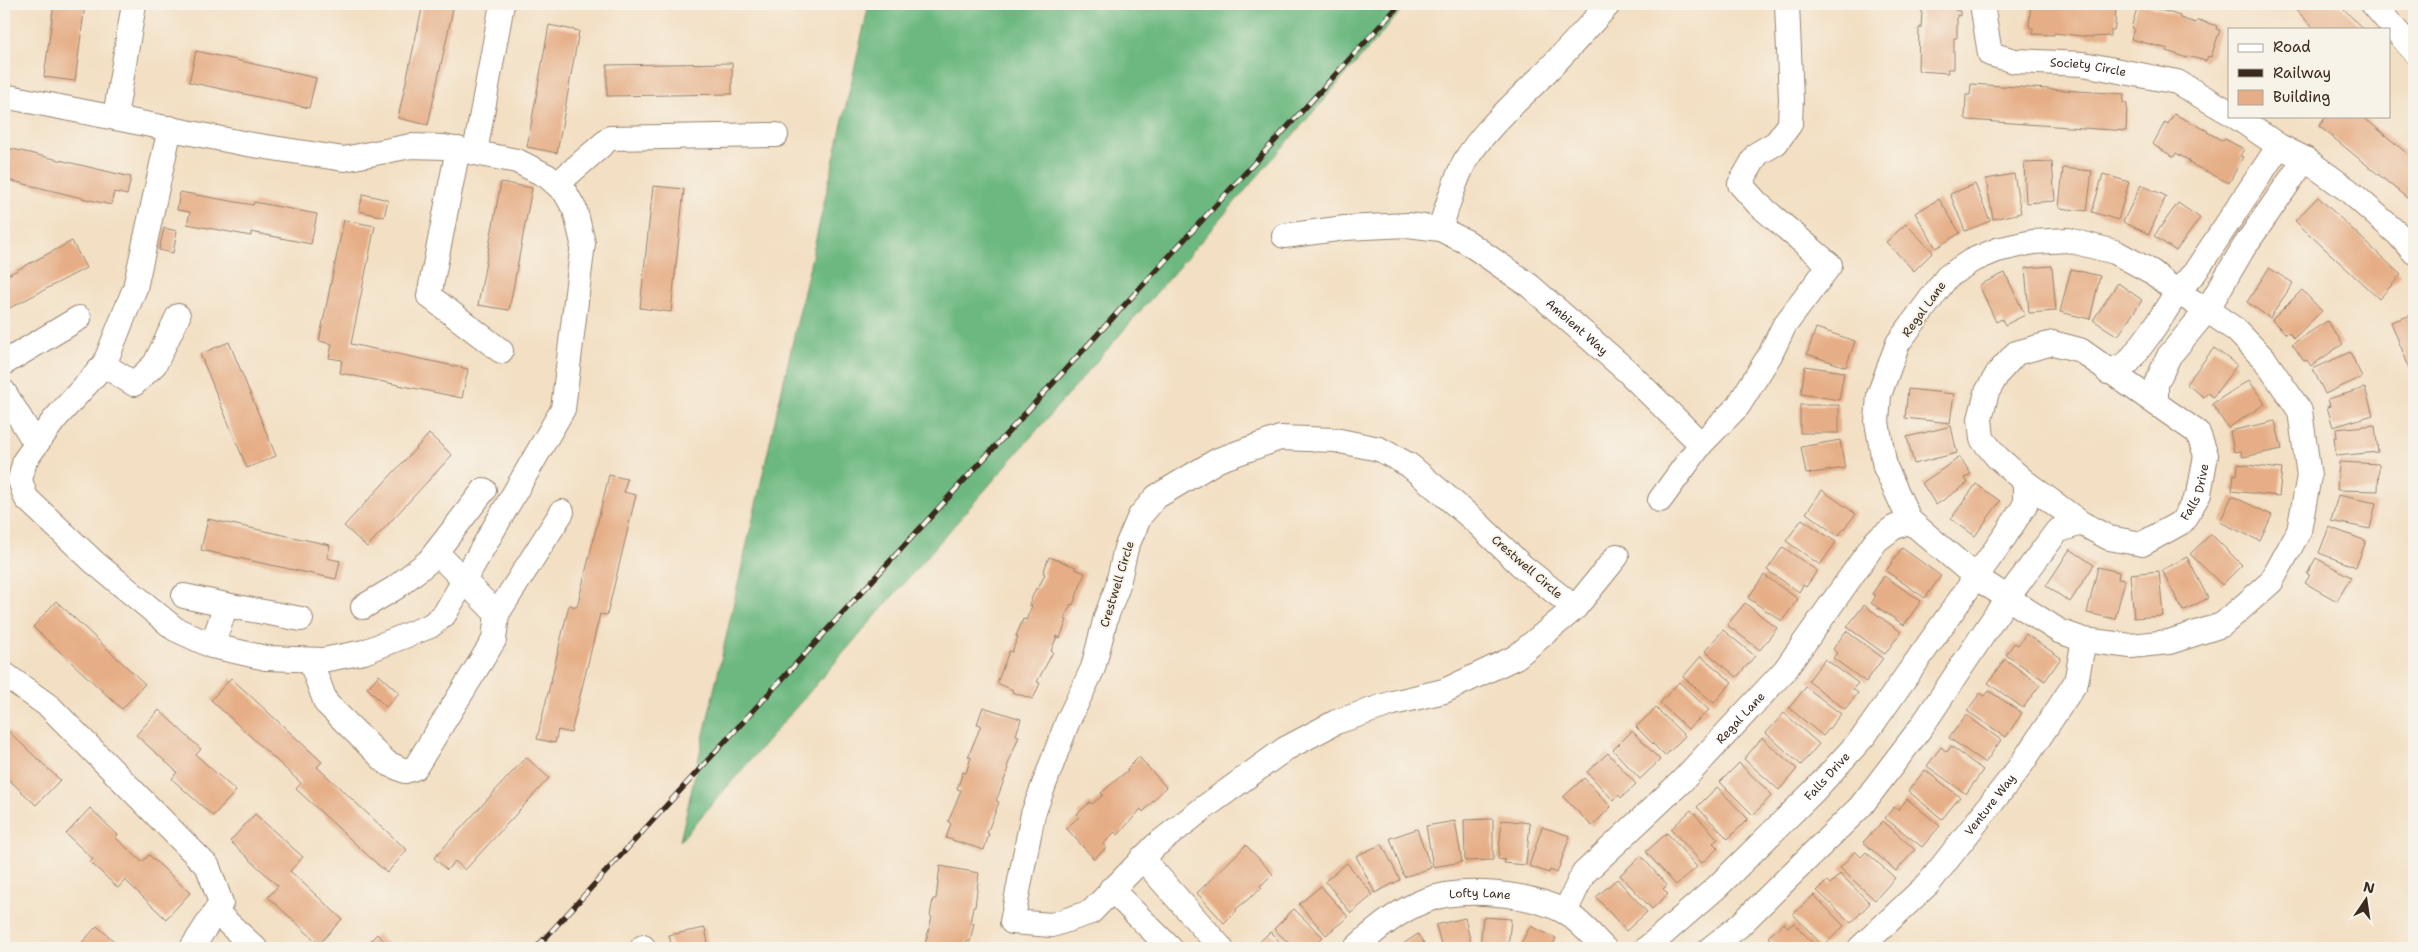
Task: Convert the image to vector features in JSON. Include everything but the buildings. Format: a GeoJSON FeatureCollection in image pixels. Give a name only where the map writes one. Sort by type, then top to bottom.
{"type":"FeatureCollection","features":[{"type":"Feature","properties":{"kind":"street"},"geometry":{"type":"LineString","coordinates":[[115,117],[134,4]]}},
{"type":"Feature","properties":{"kind":"street"},"geometry":{"type":"LineString","coordinates":[[501,351],[429,296],[467,151],[502,4]]}},
{"type":"Feature","properties":{"kind":"street"},"geometry":{"type":"LineString","coordinates":[[1440,229],[1457,179],[1480,140],[1609,4]]}},
{"type":"Feature","properties":{"kind":"street"},"geometry":{"type":"LineString","coordinates":[[1660,500],[1702,444],[1738,406],[1770,355],[1784,326],[1830,264],[1758,204],[1740,184],[1756,154],[1776,143],[1790,124],[1792,99],[1787,4]]}},
{"type":"Feature","properties":{"kind":"street","name":"Society Circle"},"geometry":{"type":"LineString","coordinates":[[1982,4],[1990,54],[2015,61],[2083,64],[2177,82],[2228,111]]}},
{"type":"Feature","properties":{"kind":"street"},"geometry":{"type":"LineString","coordinates":[[2372,4],[2414,51]]}},
{"type":"Feature","properties":{"kind":"street"},"geometry":{"type":"LineString","coordinates":[[4,96],[344,159],[411,146],[467,151],[517,161],[547,176],[565,192],[575,210],[583,244],[563,409],[444,615],[430,626],[364,652],[323,660],[266,658],[212,646],[175,630],[94,562],[26,498],[20,480],[25,460],[54,420],[104,365],[135,288],[170,128]]}},
{"type":"Feature","properties":{"kind":"street"},"geometry":{"type":"LineString","coordinates":[[2238,118],[2279,146],[2305,159],[2348,190],[2398,234],[2414,252]]}},
{"type":"Feature","properties":{"kind":"street"},"geometry":{"type":"LineString","coordinates":[[557,184],[610,138],[776,135]]}},
{"type":"Feature","properties":{"kind":"street"},"geometry":{"type":"LineString","coordinates":[[2108,372],[2128,363],[2155,327],[2177,292],[2195,272],[2279,146]]}},
{"type":"Feature","properties":{"kind":"street"},"geometry":{"type":"LineString","coordinates":[[2156,403],[2156,384],[2169,356],[2207,310],[2244,246],[2305,159]]}},
{"type":"Feature","properties":{"kind":"street","name":"Ambient Way"},"geometry":{"type":"LineString","coordinates":[[1284,236],[1345,228],[1408,225],[1440,229],[1467,242],[1530,286],[1627,371],[1702,444]]}},
{"type":"Feature","properties":{"kind":"street","name":"Regal Lane"},"geometry":{"type":"LineString","coordinates":[[1977,578],[1910,521],[1885,467],[1877,422],[1879,395],[1898,343],[1947,277],[1970,261],[1997,250],[2033,242],[2068,240],[2115,252],[2152,272],[2177,292]]}},
{"type":"Feature","properties":{"kind":"street"},"geometry":{"type":"LineString","coordinates":[[1977,578],[2059,631],[2084,640],[2131,646],[2170,642],[2222,625],[2271,582],[2299,532],[2309,476],[2300,411],[2265,360],[2236,330],[2177,292]]}},
{"type":"Feature","properties":{"kind":"street"},"geometry":{"type":"LineString","coordinates":[[104,365],[134,384],[155,364],[178,316]]}},
{"type":"Feature","properties":{"kind":"street"},"geometry":{"type":"LineString","coordinates":[[4,363],[79,318]]}},
{"type":"Feature","properties":{"kind":"street","name":"Falls Drive"},"geometry":{"type":"LineString","coordinates":[[2053,343],[2080,350],[2108,372],[2156,403],[2198,433],[2206,455],[2199,494],[2182,522],[2142,544],[2109,538],[2081,522],[2025,482],[1997,457],[1982,439],[1980,419],[1987,392],[1998,373],[2016,352],[2053,343]]}},
{"type":"Feature","properties":{"kind":"street"},"geometry":{"type":"LineString","coordinates":[[4,392],[36,444]]}},
{"type":"Feature","properties":{"kind":"street","name":"Crestwell Circle"},"geometry":{"type":"LineString","coordinates":[[1575,608],[1522,566],[1474,520],[1409,465],[1379,449],[1335,440],[1280,438],[1218,460],[1182,480],[1156,497],[1140,516],[1126,548],[1117,588],[1106,617],[1093,668],[1067,724],[1033,814],[1012,922],[1052,925],[1090,912],[1142,858],[1205,806],[1285,749],[1336,722],[1393,703],[1444,691],[1516,657],[1575,608],[1617,556]]}},
{"type":"Feature","properties":{"kind":"street","name":"Falls Drive"},"geometry":{"type":"LineString","coordinates":[[1647,948],[1737,868],[1814,791],[1864,736],[1977,578],[2025,505],[2025,482]]}},
{"type":"Feature","properties":{"kind":"street"},"geometry":{"type":"LineString","coordinates":[[363,607],[395,588],[429,561],[484,490]]}},
{"type":"Feature","properties":{"kind":"street"},"geometry":{"type":"LineString","coordinates":[[310,660],[326,704],[387,763],[405,770],[414,768],[494,640],[496,614],[562,512]]}},
{"type":"Feature","properties":{"kind":"street","name":"Regal Lane"},"geometry":{"type":"LineString","coordinates":[[1565,912],[1582,874],[1605,850],[1682,781],[1785,670],[1876,541],[1893,528],[1910,521]]}},
{"type":"Feature","properties":{"kind":"street"},"geometry":{"type":"LineString","coordinates":[[1712,948],[1739,926],[1861,806],[1922,726],[2008,597],[2057,531],[2081,522]]}},
{"type":"Feature","properties":{"kind":"street"},"geometry":{"type":"LineString","coordinates":[[436,552],[496,614]]}},
{"type":"Feature","properties":{"kind":"street"},"geometry":{"type":"LineString","coordinates":[[184,596],[301,619]]}},
{"type":"Feature","properties":{"kind":"street"},"geometry":{"type":"LineString","coordinates":[[212,646],[226,605]]}},
{"type":"Feature","properties":{"kind":"street","name":"Venture Way"},"geometry":{"type":"LineString","coordinates":[[1860,948],[1929,883],[2019,768],[2076,682],[2084,640]]}},
{"type":"Feature","properties":{"kind":"street"},"geometry":{"type":"LineString","coordinates":[[4,674],[50,707],[208,867],[220,903],[192,948]]}},
{"type":"Feature","properties":{"kind":"street"},"geometry":{"type":"LineString","coordinates":[[1142,858],[1221,948]]}},
{"type":"Feature","properties":{"kind":"street"},"geometry":{"type":"LineString","coordinates":[[1111,889],[1170,948]]}},
{"type":"Feature","properties":{"kind":"street","name":"Lofty Lane"},"geometry":{"type":"LineString","coordinates":[[1356,948],[1402,912],[1425,900],[1465,892],[1513,894],[1565,912],[1604,948]]}},
{"type":"Feature","properties":{"kind":"street"},"geometry":{"type":"LineString","coordinates":[[216,912],[255,948]]}},
{"type":"Feature","properties":{"kind":"green space"},"geometry":{"type":"Polygon","coordinates":[[[869,4],[1407,4],[680,841],[869,4]]]}},
{"type":"Feature","properties":{"kind":"railway"},"geometry":{"type":"LineString","coordinates":[[536,948],[1400,4]]}}]}
